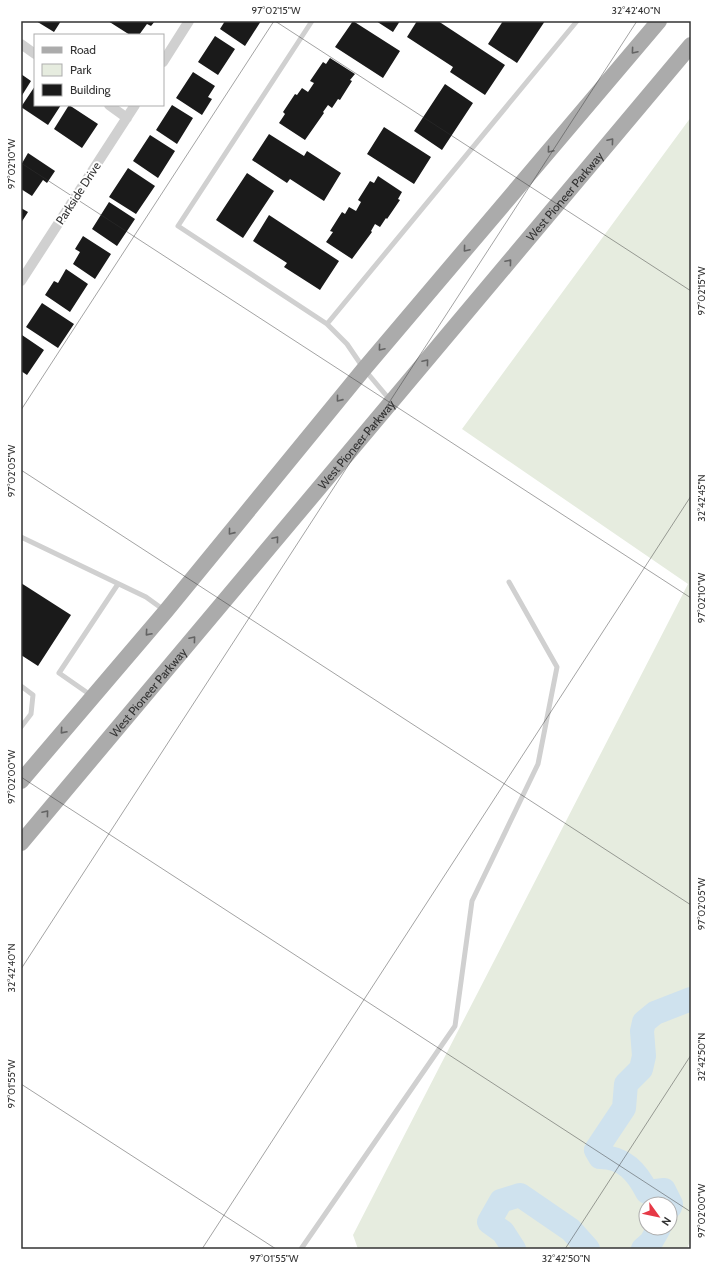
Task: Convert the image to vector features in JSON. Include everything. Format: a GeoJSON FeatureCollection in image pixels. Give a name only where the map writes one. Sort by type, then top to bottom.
{"type":"FeatureCollection","features":[{"type":"Feature","properties":{"kind":"main road"},"geometry":{"type":"LineString","coordinates":[[21,781],[166,611],[364,368],[659,21]]}},
{"type":"Feature","properties":{"kind":"main road","name":"West Pioneer Parkway"},"geometry":{"type":"LineString","coordinates":[[21,843],[691,45]]}},
{"type":"Feature","properties":{"kind":"street"},"geometry":{"type":"LineString","coordinates":[[164,60],[190,21]]}},
{"type":"Feature","properties":{"kind":"street"},"geometry":{"type":"LineString","coordinates":[[21,44],[34,53]]}},
{"type":"Feature","properties":{"kind":"street"},"geometry":{"type":"LineString","coordinates":[[110,106],[127,118]]}},
{"type":"Feature","properties":{"kind":"street","name":"Parkside Drive"},"geometry":{"type":"LineString","coordinates":[[21,281],[134,106]]}},
{"type":"Feature","properties":{"kind":"lane"},"geometry":{"type":"LineString","coordinates":[[312,21],[178,226],[327,324],[347,344],[364,368],[392,402]]}},
{"type":"Feature","properties":{"kind":"lane"},"geometry":{"type":"LineString","coordinates":[[327,324],[577,21]]}},
{"type":"Feature","properties":{"kind":"lane"},"geometry":{"type":"LineString","coordinates":[[21,537],[146,597],[166,611]]}},
{"type":"Feature","properties":{"kind":"lane"},"geometry":{"type":"LineString","coordinates":[[301,1249],[456,1026],[472,901],[538,764],[556,667],[509,582]]}},
{"type":"Feature","properties":{"kind":"lane"},"geometry":{"type":"LineString","coordinates":[[93,697],[59,673],[118,584]]}},
{"type":"Feature","properties":{"kind":"lane"},"geometry":{"type":"LineString","coordinates":[[21,686],[33,695],[31,714],[21,726]]}},
{"type":"Feature","properties":{"kind":"green space"},"geometry":{"type":"Polygon","coordinates":[[[691,117],[691,1239],[687,1249],[358,1249],[353,1235],[688,584],[462,429],[691,117]]]}},
{"type":"Feature","properties":{"kind":"building"},"geometry":{"type":"Polygon","coordinates":[[[36,21],[61,21],[54,32],[36,21]]]}},
{"type":"Feature","properties":{"kind":"building"},"geometry":{"type":"Polygon","coordinates":[[[108,21],[155,21],[151,26],[147,24],[140,34],[128,34],[108,21]]]}},
{"type":"Feature","properties":{"kind":"building"},"geometry":{"type":"Polygon","coordinates":[[[225,21],[261,21],[245,46],[220,29],[225,21]]]}},
{"type":"Feature","properties":{"kind":"building"},"geometry":{"type":"Polygon","coordinates":[[[353,21],[400,51],[383,78],[335,47],[353,21]]]}},
{"type":"Feature","properties":{"kind":"building"},"geometry":{"type":"Polygon","coordinates":[[[376,21],[400,21],[393,32],[376,21]]]}},
{"type":"Feature","properties":{"kind":"building"},"geometry":{"type":"Polygon","coordinates":[[[417,21],[438,21],[505,65],[485,95],[450,72],[453,67],[407,37],[417,21]]]}},
{"type":"Feature","properties":{"kind":"building"},"geometry":{"type":"Polygon","coordinates":[[[503,21],[545,21],[517,63],[488,44],[503,21]]]}},
{"type":"Feature","properties":{"kind":"building"},"geometry":{"type":"Polygon","coordinates":[[[215,36],[235,49],[218,75],[198,62],[215,36]]]}},
{"type":"Feature","properties":{"kind":"building"},"geometry":{"type":"Polygon","coordinates":[[[330,58],[355,74],[350,80],[352,81],[340,100],[338,99],[332,108],[328,105],[305,140],[279,123],[285,114],[283,112],[295,94],[297,95],[302,88],[308,92],[314,83],[310,81],[323,62],[326,64],[330,58]]]}},
{"type":"Feature","properties":{"kind":"building"},"geometry":{"type":"Polygon","coordinates":[[[193,72],[215,86],[208,97],[212,99],[202,115],[176,98],[193,72]]]}},
{"type":"Feature","properties":{"kind":"building"},"geometry":{"type":"Polygon","coordinates":[[[21,74],[31,81],[21,97],[21,74]]]}},
{"type":"Feature","properties":{"kind":"building"},"geometry":{"type":"Polygon","coordinates":[[[445,84],[473,103],[442,150],[414,131],[445,84]]]}},
{"type":"Feature","properties":{"kind":"building"},"geometry":{"type":"Polygon","coordinates":[[[34,88],[34,106],[60,106],[48,125],[21,107],[34,88]]]}},
{"type":"Feature","properties":{"kind":"building"},"geometry":{"type":"Polygon","coordinates":[[[172,105],[193,118],[177,144],[156,130],[172,105]]]}},
{"type":"Feature","properties":{"kind":"building"},"geometry":{"type":"Polygon","coordinates":[[[68,106],[98,124],[82,148],[54,129],[68,106]]]}},
{"type":"Feature","properties":{"kind":"building"},"geometry":{"type":"Polygon","coordinates":[[[384,127],[431,157],[414,184],[367,154],[384,127]]]}},
{"type":"Feature","properties":{"kind":"building"},"geometry":{"type":"Polygon","coordinates":[[[269,134],[304,156],[307,151],[341,173],[324,201],[290,179],[287,183],[252,160],[269,134]]]}},
{"type":"Feature","properties":{"kind":"building"},"geometry":{"type":"Polygon","coordinates":[[[150,135],[175,151],[158,178],[133,161],[150,135]]]}},
{"type":"Feature","properties":{"kind":"building"},"geometry":{"type":"Polygon","coordinates":[[[28,153],[55,171],[47,183],[43,180],[32,196],[21,189],[21,165],[28,153]]]}},
{"type":"Feature","properties":{"kind":"building"},"geometry":{"type":"Polygon","coordinates":[[[128,168],[155,186],[136,214],[109,197],[128,168]]]}},
{"type":"Feature","properties":{"kind":"building"},"geometry":{"type":"Polygon","coordinates":[[[247,173],[274,191],[243,238],[216,220],[247,173]]]}},
{"type":"Feature","properties":{"kind":"building"},"geometry":{"type":"Polygon","coordinates":[[[378,176],[402,192],[398,199],[400,200],[380,227],[375,224],[371,231],[372,232],[352,259],[326,242],[333,232],[330,231],[342,212],[345,214],[349,207],[356,211],[361,202],[358,200],[370,181],[374,183],[378,176]]]}},
{"type":"Feature","properties":{"kind":"building"},"geometry":{"type":"Polygon","coordinates":[[[109,202],[135,219],[117,246],[92,229],[109,202]]]}},
{"type":"Feature","properties":{"kind":"building"},"geometry":{"type":"Polygon","coordinates":[[[21,208],[28,212],[21,223],[21,208]]]}},
{"type":"Feature","properties":{"kind":"building"},"geometry":{"type":"Polygon","coordinates":[[[269,215],[339,261],[320,290],[284,267],[287,263],[253,241],[269,215]]]}},
{"type":"Feature","properties":{"kind":"building"},"geometry":{"type":"Polygon","coordinates":[[[83,236],[111,254],[95,279],[73,264],[80,252],[75,249],[83,236]]]}},
{"type":"Feature","properties":{"kind":"building"},"geometry":{"type":"Polygon","coordinates":[[[66,269],[88,284],[70,312],[45,295],[54,281],[58,283],[66,269]]]}},
{"type":"Feature","properties":{"kind":"building"},"geometry":{"type":"Polygon","coordinates":[[[42,303],[74,324],[58,348],[26,327],[42,303]]]}},
{"type":"Feature","properties":{"kind":"building"},"geometry":{"type":"Polygon","coordinates":[[[22,335],[44,350],[27,375],[21,371],[22,335]]]}},
{"type":"Feature","properties":{"kind":"building"},"geometry":{"type":"Polygon","coordinates":[[[21,583],[71,615],[38,666],[21,655],[21,583]]]}},
{"type":"Feature","properties":{"kind":"waterway"},"geometry":{"type":"LineString","coordinates":[[667,1196],[664,1190],[647,1192],[639,1178],[629,1167],[616,1160],[600,1157],[596,1150],[624,1108],[626,1084],[641,1069],[644,1056],[642,1031],[644,1022],[655,1013],[691,999]]}},
{"type":"Feature","properties":{"kind":"waterway"},"geometry":{"type":"LineString","coordinates":[[514,1249],[503,1232],[489,1222],[501,1201],[520,1195],[571,1230],[588,1249]]}},
{"type":"Feature","properties":{"kind":"waterway"},"geometry":{"type":"LineString","coordinates":[[643,1249],[651,1242],[654,1236]]}}]}
